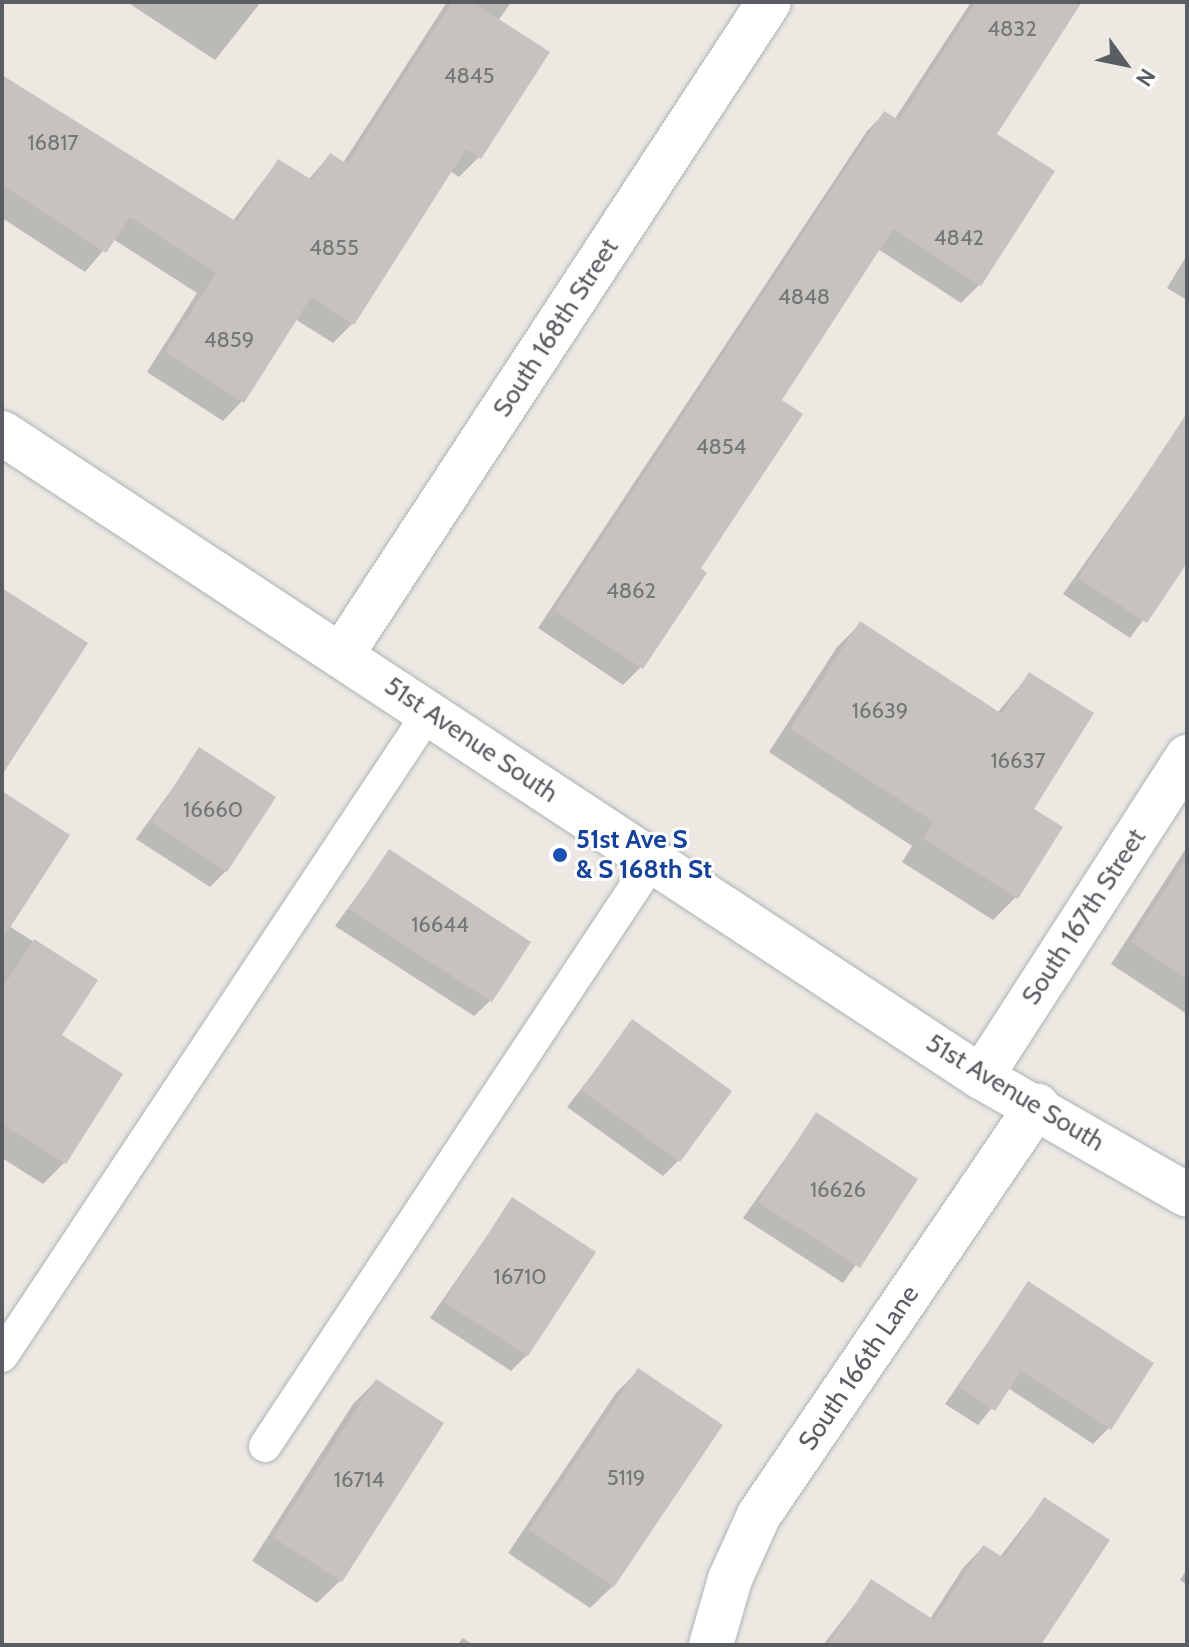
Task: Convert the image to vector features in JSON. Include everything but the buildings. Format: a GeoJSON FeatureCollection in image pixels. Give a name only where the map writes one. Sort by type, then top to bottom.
{"type":"FeatureCollection","features":[{"type":"Feature","properties":{"kind":"street","name":"South 168th Street"},"geometry":{"type":"LineString","coordinates":[[342,654],[769,2]]}},
{"type":"Feature","properties":{"kind":"street","name":"51st Avenue South"},"geometry":{"type":"LineString","coordinates":[[2,433],[981,1077],[1037,1106],[1187,1195]]}},
{"type":"Feature","properties":{"kind":"street","name":"South 167th Street"},"geometry":{"type":"LineString","coordinates":[[981,1077],[1187,757]]}},
{"type":"Feature","properties":{"kind":"street","name":"South 166th Lane"},"geometry":{"type":"LineString","coordinates":[[711,1645],[730,1579],[759,1515],[1037,1106]]}},
{"type":"Feature","properties":{"kind":"lane"},"geometry":{"type":"LineString","coordinates":[[2,1356],[429,712]]}},
{"type":"Feature","properties":{"kind":"lane"},"geometry":{"type":"LineString","coordinates":[[265,1446],[653,860]]}},
{"type":"Feature","properties":{"kind":"place","name":"51st Ave S & S 168th St"},"geometry":{"type":"Point","coordinates":[560,855]}}]}
